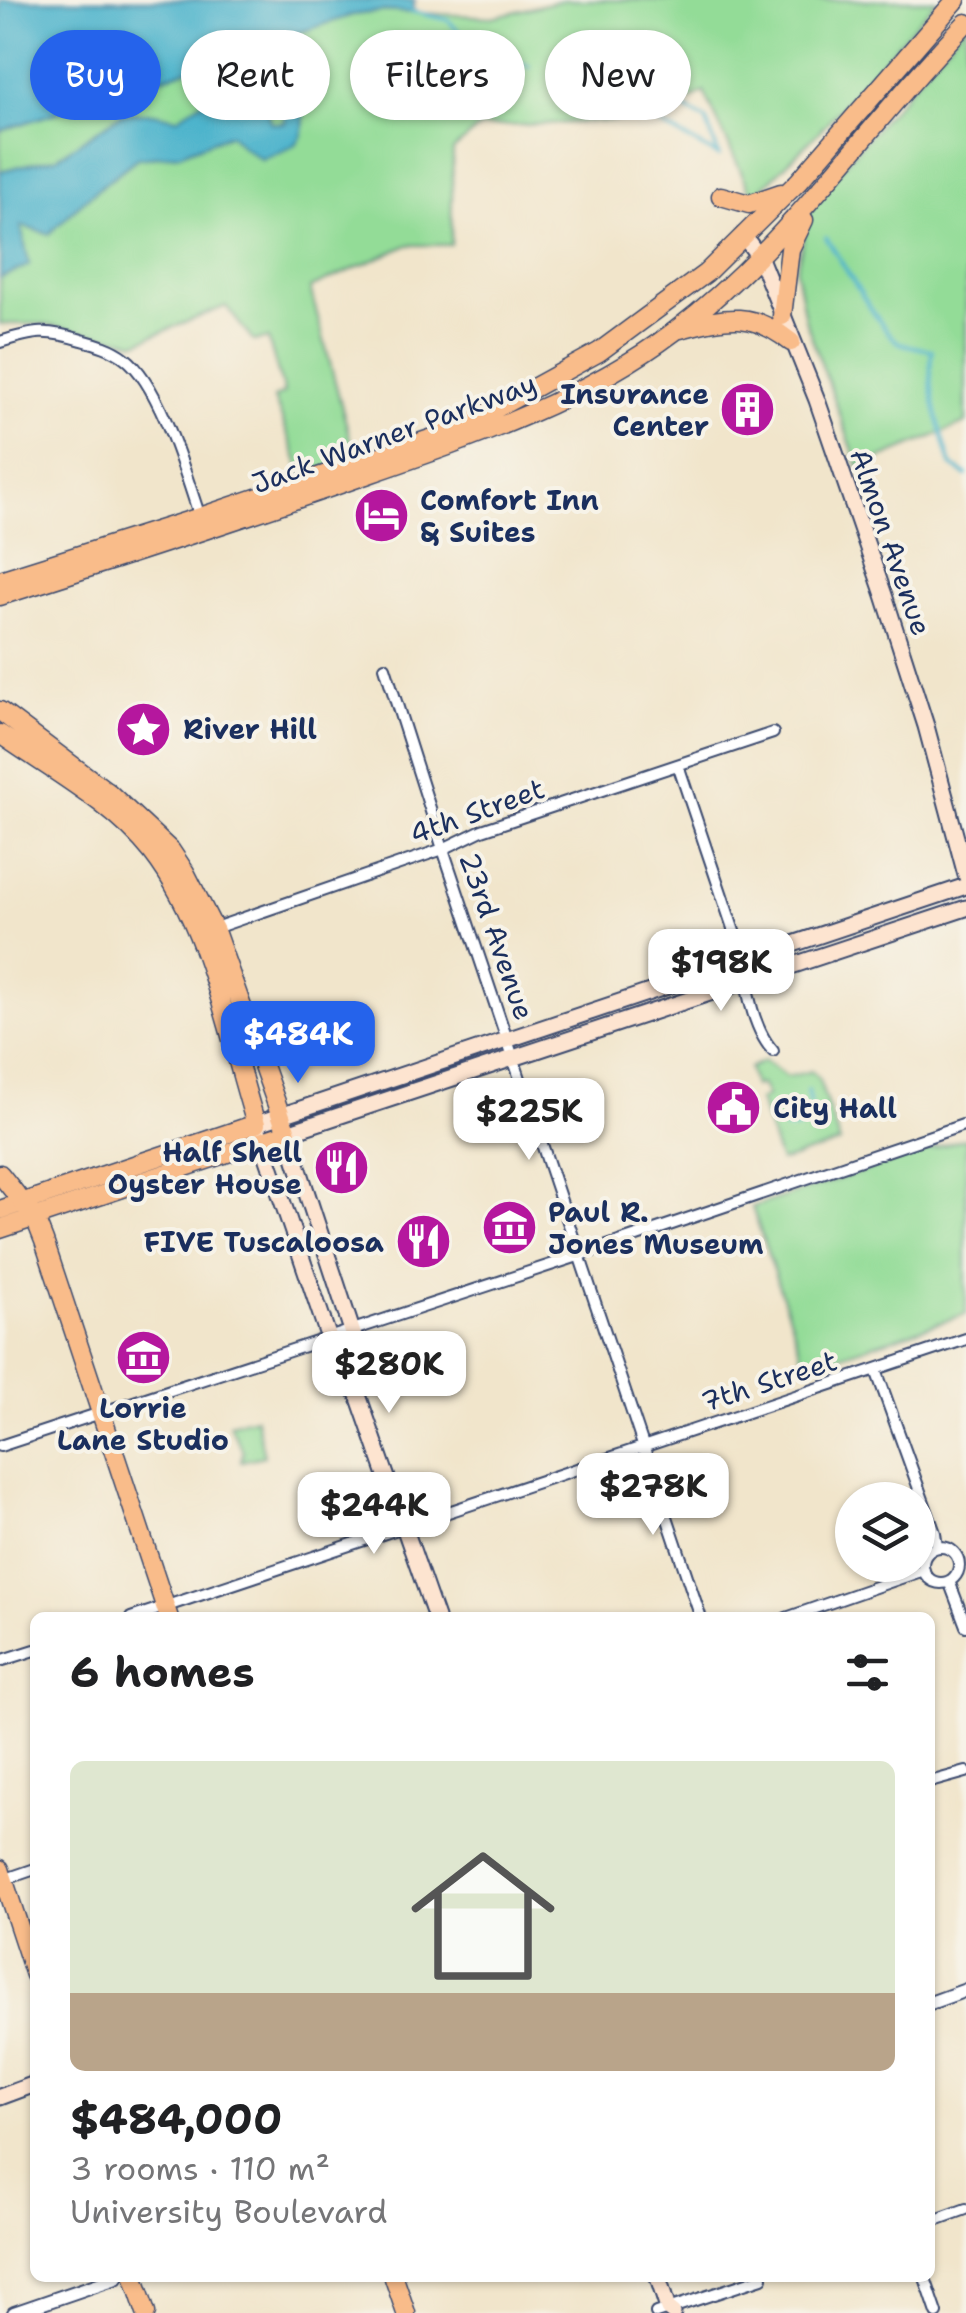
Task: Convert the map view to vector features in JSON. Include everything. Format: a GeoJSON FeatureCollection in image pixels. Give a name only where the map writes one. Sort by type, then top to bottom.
{"type":"FeatureCollection","features":[{"type":"Feature","properties":{"kind":"main road","name":"Jack Warner Parkway"},"geometry":{"type":"LineString","coordinates":[[0,580],[200,518],[436,437],[486,414],[627,334],[706,273],[791,189],[956,0]]}},
{"type":"Feature","properties":{"kind":"main road","name":"Jack Warner Parkway"},"geometry":{"type":"LineString","coordinates":[[0,596],[296,500],[476,436],[550,406],[630,361],[675,330],[760,258],[814,201],[966,23]]}},
{"type":"Feature","properties":{"kind":"main road"},"geometry":{"type":"LineString","coordinates":[[721,196],[749,204],[791,189]]}},
{"type":"Feature","properties":{"kind":"main road"},"geometry":{"type":"LineString","coordinates":[[782,316],[790,249],[814,201]]}},
{"type":"Feature","properties":{"kind":"main road","name":"Almon Avenue"},"geometry":{"type":"LineString","coordinates":[[743,235],[760,258],[816,400],[884,594],[926,726],[966,874]]}},
{"type":"Feature","properties":{"kind":"main road"},"geometry":{"type":"LineString","coordinates":[[675,330],[746,318],[766,325],[792,342]]}},
{"type":"Feature","properties":{"kind":"main road"},"geometry":{"type":"LineString","coordinates":[[0,710],[109,793],[170,851],[186,872],[284,1124],[360,1352],[358,1395]]}},
{"type":"Feature","properties":{"kind":"main road"},"geometry":{"type":"LineString","coordinates":[[0,734],[100,804],[132,832],[152,852],[206,931],[259,1132],[336,1359],[358,1395],[434,1612]]}},
{"type":"Feature","properties":{"kind":"main road"},"geometry":{"type":"LineString","coordinates":[[284,1124],[508,1038],[966,886]]}},
{"type":"Feature","properties":{"kind":"main road"},"geometry":{"type":"LineString","coordinates":[[0,1210],[23,1200],[514,1059],[966,908]]}},
{"type":"Feature","properties":{"kind":"main road"},"geometry":{"type":"LineString","coordinates":[[0,1229],[259,1132]]}},
{"type":"Feature","properties":{"kind":"main road"},"geometry":{"type":"LineString","coordinates":[[0,1174],[35,1218],[167,1612]]}},
{"type":"Feature","properties":{"kind":"main road"},"geometry":{"type":"LineString","coordinates":[[1,1877],[30,1961]]}},
{"type":"Feature","properties":{"kind":"main road"},"geometry":{"type":"LineString","coordinates":[[0,2097],[30,2086]]}},
{"type":"Feature","properties":{"kind":"main road"},"geometry":{"type":"LineString","coordinates":[[135,2282],[146,2313]]}},
{"type":"Feature","properties":{"kind":"main road"},"geometry":{"type":"LineString","coordinates":[[395,2282],[406,2313]]}},
{"type":"Feature","properties":{"kind":"main road"},"geometry":{"type":"LineString","coordinates":[[659,2282],[666,2312]]}},
{"type":"Feature","properties":{"kind":"street"},"geometry":{"type":"LineString","coordinates":[[0,342],[52,330],[109,348],[127,359],[141,375],[176,447],[200,518]]}},
{"type":"Feature","properties":{"kind":"street","name":"23rd Avenue"},"geometry":{"type":"LineString","coordinates":[[385,667],[442,849],[699,1612]]}},
{"type":"Feature","properties":{"kind":"street","name":"4th Street"},"geometry":{"type":"LineString","coordinates":[[206,931],[442,849],[482,830],[772,732]]}},
{"type":"Feature","properties":{"kind":"street"},"geometry":{"type":"LineString","coordinates":[[678,765],[743,958],[764,1041],[774,1051]]}},
{"type":"Feature","properties":{"kind":"street"},"geometry":{"type":"LineString","coordinates":[[0,1446],[966,1124]]}},
{"type":"Feature","properties":{"kind":"street","name":"7th Street"},"geometry":{"type":"LineString","coordinates":[[167,1612],[405,1526],[966,1339]]}},
{"type":"Feature","properties":{"kind":"street"},"geometry":{"type":"LineString","coordinates":[[876,1370],[937,1547],[950,1548],[962,1558],[959,1570],[949,1581],[935,1582]]}},
{"type":"Feature","properties":{"kind":"street"},"geometry":{"type":"LineString","coordinates":[[949,1581],[966,1626]]}},
{"type":"Feature","properties":{"kind":"street"},"geometry":{"type":"LineString","coordinates":[[803,1612],[890,1582]]}},
{"type":"Feature","properties":{"kind":"street"},"geometry":{"type":"LineString","coordinates":[[0,1662],[30,1652]]}},
{"type":"Feature","properties":{"kind":"street"},"geometry":{"type":"LineString","coordinates":[[935,1781],[966,1772]]}},
{"type":"Feature","properties":{"kind":"street"},"geometry":{"type":"LineString","coordinates":[[1,1877],[30,1870]]}},
{"type":"Feature","properties":{"kind":"street"},"geometry":{"type":"LineString","coordinates":[[935,2001],[966,1990]]}},
{"type":"Feature","properties":{"kind":"street"},"geometry":{"type":"LineString","coordinates":[[935,2220],[966,2210]]}},
{"type":"Feature","properties":{"kind":"street"},"geometry":{"type":"LineString","coordinates":[[14,2313],[104,2282]]}},
{"type":"Feature","properties":{"kind":"street"},"geometry":{"type":"LineString","coordinates":[[666,2312],[751,2282]]}},
{"type":"Feature","properties":{"kind":"street"},"geometry":{"type":"LineString","coordinates":[[926,2282],[937,2313]]}},
{"type":"Feature","properties":{"kind":"green space"},"geometry":{"type":"Polygon","coordinates":[[[563,0],[937,0],[814,137],[753,197],[704,92],[691,99],[691,30],[545,30],[545,120],[634,120],[479,127],[453,150],[451,245],[408,245],[310,288],[358,468],[307,486],[274,398],[284,393],[268,339],[253,341],[226,306],[137,342],[41,324],[0,324],[0,279],[21,225],[49,234],[137,158],[179,154],[230,134],[243,147],[285,124],[270,120],[330,120],[330,30],[306,30],[352,15],[385,11],[492,17],[563,0]]]}},
{"type":"Feature","properties":{"kind":"green space"},"geometry":{"type":"Polygon","coordinates":[[[966,23],[966,423],[859,467],[805,319],[796,270],[813,201],[966,23]]]}},
{"type":"Feature","properties":{"kind":"green space"},"geometry":{"type":"Polygon","coordinates":[[[181,71],[181,115],[177,118],[161,115],[161,78],[181,71]]]}},
{"type":"Feature","properties":{"kind":"green space"},"geometry":{"type":"Polygon","coordinates":[[[33,120],[113,120],[56,158],[0,171],[0,131],[33,120]]]}},
{"type":"Feature","properties":{"kind":"green space"},"geometry":{"type":"Polygon","coordinates":[[[764,1061],[787,1077],[811,1071],[818,1077],[840,1143],[780,1162],[759,1100],[767,1096],[761,1084],[754,1086],[749,1068],[764,1061]]]}},
{"type":"Feature","properties":{"kind":"green space"},"geometry":{"type":"Polygon","coordinates":[[[966,1138],[966,1314],[806,1367],[752,1207],[966,1138]]]}},
{"type":"Feature","properties":{"kind":"green space"},"geometry":{"type":"Polygon","coordinates":[[[256,1418],[264,1456],[241,1461],[243,1451],[229,1424],[256,1418]]]}},
{"type":"Feature","properties":{"kind":"water"},"geometry":{"type":"Polygon","coordinates":[[[0,0],[415,0],[412,13],[352,15],[306,30],[181,30],[181,71],[161,78],[161,30],[30,30],[30,120],[33,120],[0,131],[0,0]]]}},
{"type":"Feature","properties":{"kind":"water"},"geometry":{"type":"Polygon","coordinates":[[[161,115],[271,123],[303,120],[303,128],[302,136],[290,148],[261,159],[230,134],[179,154],[137,158],[49,234],[21,226],[29,265],[0,278],[0,171],[56,158],[113,120],[161,120],[161,115]]]}},
{"type":"Feature","properties":{"kind":"waterway"},"geometry":{"type":"LineString","coordinates":[[411,11],[448,20],[463,36],[530,67]]}},
{"type":"Feature","properties":{"kind":"waterway"},"geometry":{"type":"LineString","coordinates":[[691,112],[706,120],[719,156]]}},
{"type":"Feature","properties":{"kind":"waterway"},"geometry":{"type":"LineString","coordinates":[[652,120],[719,156]]}},
{"type":"Feature","properties":{"kind":"waterway"},"geometry":{"type":"LineString","coordinates":[[826,238],[892,336],[900,343],[932,350],[932,394],[939,422],[951,465],[966,475]]}},
{"type":"Feature","properties":{"kind":"waterway"},"geometry":{"type":"LineString","coordinates":[[808,1091],[810,1103]]}},
{"type":"Feature","properties":{"kind":"waterway"},"geometry":{"type":"LineString","coordinates":[[784,1128],[797,1128],[808,1121],[809,1111]]}},
{"type":"Feature","properties":{"kind":"place","name":"Insurance Center"},"geometry":{"type":"Point","coordinates":[748,410]}},
{"type":"Feature","properties":{"kind":"place","name":"Comfort Inn & Suites"},"geometry":{"type":"Point","coordinates":[381,516]}},
{"type":"Feature","properties":{"kind":"place","name":"River Hill"},"geometry":{"type":"Point","coordinates":[144,729]}},
{"type":"Feature","properties":{"kind":"place","name":"City Hall"},"geometry":{"type":"Point","coordinates":[734,1108]}},
{"type":"Feature","properties":{"kind":"place","name":"Half Shell Oyster House"},"geometry":{"type":"Point","coordinates":[341,1168]}},
{"type":"Feature","properties":{"kind":"place","name":"Paul R. Jones Museum"},"geometry":{"type":"Point","coordinates":[509,1228]}},
{"type":"Feature","properties":{"kind":"place","name":"FIVE Tuscaloosa"},"geometry":{"type":"Point","coordinates":[423,1242]}},
{"type":"Feature","properties":{"kind":"place","name":"Lorrie Lane Studio"},"geometry":{"type":"Point","coordinates":[143,1357]}}]}
